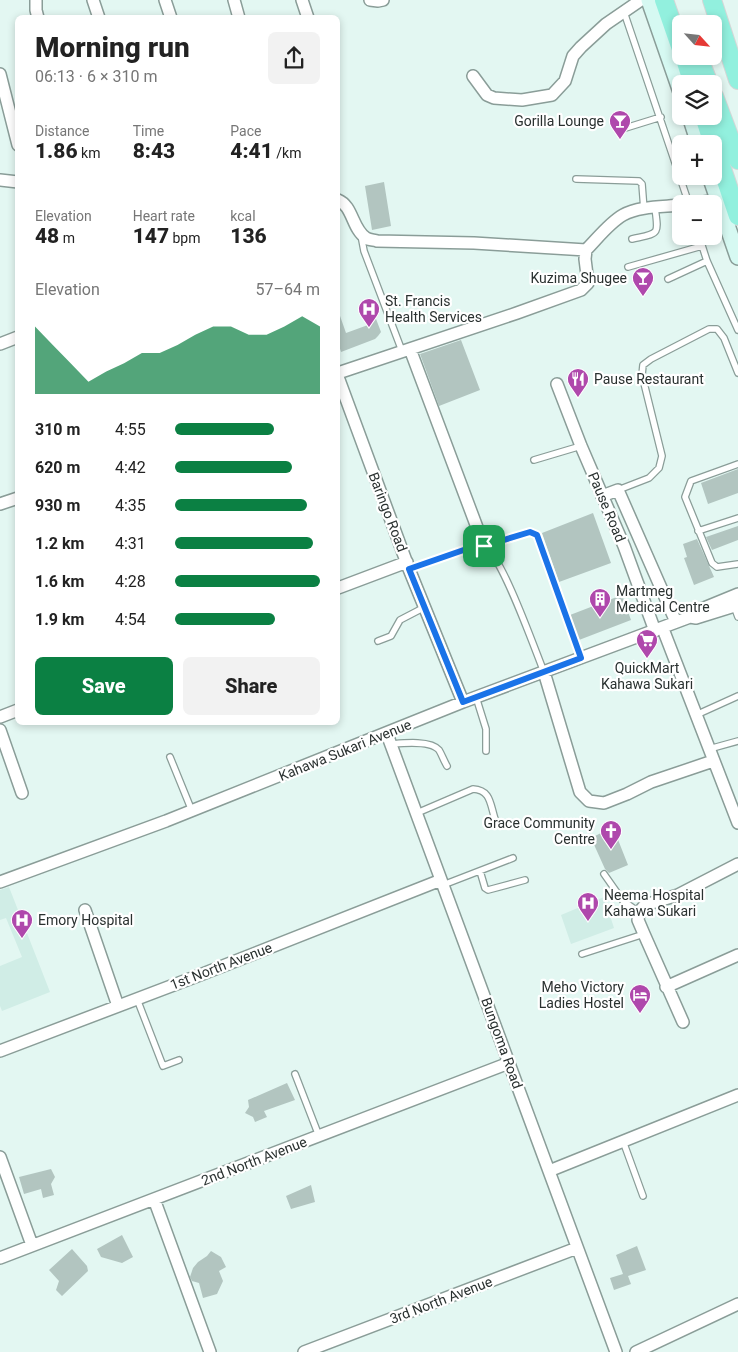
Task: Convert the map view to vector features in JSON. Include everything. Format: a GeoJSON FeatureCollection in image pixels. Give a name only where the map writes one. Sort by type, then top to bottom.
{"type":"FeatureCollection","features":[{"type":"Feature","properties":{"kind":"highway"},"geometry":{"type":"LineString","coordinates":[[664,0],[672,23]]}},
{"type":"Feature","properties":{"kind":"highway"},"geometry":{"type":"LineString","coordinates":[[676,0],[682,15]]}},
{"type":"Feature","properties":{"kind":"highway"},"geometry":{"type":"LineString","coordinates":[[712,0],[738,80]]}},
{"type":"Feature","properties":{"kind":"highway"},"geometry":{"type":"LineString","coordinates":[[718,0],[738,50]]}},
{"type":"Feature","properties":{"kind":"highway"},"geometry":{"type":"LineString","coordinates":[[722,117],[738,160]]}},
{"type":"Feature","properties":{"kind":"highway"},"geometry":{"type":"LineString","coordinates":[[722,168],[738,216]]}},
{"type":"Feature","properties":{"kind":"main road"},"geometry":{"type":"LineString","coordinates":[[650,0],[675,75]]}},
{"type":"Feature","properties":{"kind":"main road"},"geometry":{"type":"LineString","coordinates":[[722,209],[738,257]]}},
{"type":"Feature","properties":{"kind":"street"},"geometry":{"type":"LineString","coordinates":[[36,0],[37,15]]}},
{"type":"Feature","properties":{"kind":"street"},"geometry":{"type":"LineString","coordinates":[[93,0],[98,15]]}},
{"type":"Feature","properties":{"kind":"street"},"geometry":{"type":"LineString","coordinates":[[165,0],[170,15]]}},
{"type":"Feature","properties":{"kind":"street"},"geometry":{"type":"LineString","coordinates":[[234,0],[238,15]]}},
{"type":"Feature","properties":{"kind":"street"},"geometry":{"type":"LineString","coordinates":[[302,0],[307,15]]}},
{"type":"Feature","properties":{"kind":"street"},"geometry":{"type":"LineString","coordinates":[[370,0],[383,0]]}},
{"type":"Feature","properties":{"kind":"street"},"geometry":{"type":"LineString","coordinates":[[473,76],[487,95],[494,98],[522,100],[552,95],[565,80],[573,56],[626,7],[641,0]]}},
{"type":"Feature","properties":{"kind":"street"},"geometry":{"type":"LineString","coordinates":[[0,74],[15,133]]}},
{"type":"Feature","properties":{"kind":"street"},"geometry":{"type":"LineString","coordinates":[[0,180],[15,182]]}},
{"type":"Feature","properties":{"kind":"street"},"geometry":{"type":"LineString","coordinates":[[340,201],[345,204],[361,233],[367,239],[377,241],[474,243],[586,250]]}},
{"type":"Feature","properties":{"kind":"street"},"geometry":{"type":"LineString","coordinates":[[340,372],[581,290],[588,282],[585,259],[586,250],[601,234],[623,216],[650,209],[672,206]]}},
{"type":"Feature","properties":{"kind":"street"},"geometry":{"type":"LineString","coordinates":[[0,344],[15,338]]}},
{"type":"Feature","properties":{"kind":"street"},"geometry":{"type":"LineString","coordinates":[[406,350],[484,546]]}},
{"type":"Feature","properties":{"kind":"street","name":"Baringo Road"},"geometry":{"type":"LineString","coordinates":[[340,382],[424,607],[463,702]]}},
{"type":"Feature","properties":{"kind":"street","name":"Pause Road"},"geometry":{"type":"LineString","coordinates":[[557,384],[581,446],[696,715],[738,823]]}},
{"type":"Feature","properties":{"kind":"street"},"geometry":{"type":"LineString","coordinates":[[602,496],[618,490],[676,622]]}},
{"type":"Feature","properties":{"kind":"street"},"geometry":{"type":"LineString","coordinates":[[0,504],[15,499]]}},
{"type":"Feature","properties":{"kind":"street"},"geometry":{"type":"LineString","coordinates":[[340,587],[408,565]]}},
{"type":"Feature","properties":{"kind":"street","name":"Kahawa Sukari Avenue"},"geometry":{"type":"LineString","coordinates":[[0,882],[192,810],[390,739],[463,702],[659,630],[738,594]]}},
{"type":"Feature","properties":{"kind":"street","name":"Kahawa Sukari Avenue"},"geometry":{"type":"LineString","coordinates":[[690,617],[696,618],[737,609]]}},
{"type":"Feature","properties":{"kind":"street"},"geometry":{"type":"LineString","coordinates":[[544,672],[580,792],[589,802],[604,803],[651,782],[713,760]]}},
{"type":"Feature","properties":{"kind":"street"},"geometry":{"type":"LineString","coordinates":[[0,717],[15,711]]}},
{"type":"Feature","properties":{"kind":"street"},"geometry":{"type":"LineString","coordinates":[[0,730],[22,793]]}},
{"type":"Feature","properties":{"kind":"street","name":"Bungoma Road"},"geometry":{"type":"LineString","coordinates":[[390,739],[616,1352]]}},
{"type":"Feature","properties":{"kind":"street"},"geometry":{"type":"LineString","coordinates":[[682,1022],[638,920],[639,912],[645,905],[678,895],[738,864]]}},
{"type":"Feature","properties":{"kind":"street","name":"1st North Avenue"},"geometry":{"type":"LineString","coordinates":[[0,1051],[442,882]]}},
{"type":"Feature","properties":{"kind":"street"},"geometry":{"type":"LineString","coordinates":[[85,910],[118,1006]]}},
{"type":"Feature","properties":{"kind":"street"},"geometry":{"type":"LineString","coordinates":[[666,987],[738,955]]}},
{"type":"Feature","properties":{"kind":"street","name":"2nd North Avenue"},"geometry":{"type":"LineString","coordinates":[[0,1258],[509,1063]]}},
{"type":"Feature","properties":{"kind":"street"},"geometry":{"type":"LineString","coordinates":[[549,1171],[738,1095]]}},
{"type":"Feature","properties":{"kind":"street"},"geometry":{"type":"LineString","coordinates":[[0,1157],[32,1245]]}},
{"type":"Feature","properties":{"kind":"street"},"geometry":{"type":"LineString","coordinates":[[154,1199],[210,1352]]}},
{"type":"Feature","properties":{"kind":"street","name":"3rd North Avenue"},"geometry":{"type":"LineString","coordinates":[[304,1352],[578,1248]]}},
{"type":"Feature","properties":{"kind":"street"},"geometry":{"type":"LineString","coordinates":[[636,1352],[738,1304]]}},
{"type":"Feature","properties":{"kind":"lane"},"geometry":{"type":"LineString","coordinates":[[626,7],[686,195]]}},
{"type":"Feature","properties":{"kind":"lane"},"geometry":{"type":"LineString","coordinates":[[620,130],[660,117]]}},
{"type":"Feature","properties":{"kind":"lane"},"geometry":{"type":"LineString","coordinates":[[576,179],[639,181],[642,184],[650,209],[657,222],[656,232],[632,239]]}},
{"type":"Feature","properties":{"kind":"lane"},"geometry":{"type":"LineString","coordinates":[[361,233],[364,251],[406,350]]}},
{"type":"Feature","properties":{"kind":"lane"},"geometry":{"type":"LineString","coordinates":[[628,267],[702,246],[738,330]]}},
{"type":"Feature","properties":{"kind":"lane"},"geometry":{"type":"LineString","coordinates":[[668,279],[707,261]]}},
{"type":"Feature","properties":{"kind":"lane"},"geometry":{"type":"LineString","coordinates":[[618,490],[649,478],[659,468],[662,456],[642,375],[643,366],[651,358],[710,329],[717,329],[724,338],[738,373]]}},
{"type":"Feature","properties":{"kind":"lane"},"geometry":{"type":"LineString","coordinates":[[534,460],[581,446]]}},
{"type":"Feature","properties":{"kind":"lane"},"geometry":{"type":"LineString","coordinates":[[738,464],[691,481],[686,497],[698,532],[712,562],[717,567],[738,564]]}},
{"type":"Feature","properties":{"kind":"lane"},"geometry":{"type":"LineString","coordinates":[[698,532],[738,518]]}},
{"type":"Feature","properties":{"kind":"lane"},"geometry":{"type":"LineString","coordinates":[[408,565],[478,545],[484,546],[530,532],[537,535],[581,658]]}},
{"type":"Feature","properties":{"kind":"lane"},"geometry":{"type":"LineString","coordinates":[[484,546],[509,584],[544,672]]}},
{"type":"Feature","properties":{"kind":"lane"},"geometry":{"type":"LineString","coordinates":[[378,641],[391,636],[400,620],[424,607]]}},
{"type":"Feature","properties":{"kind":"lane"},"geometry":{"type":"LineString","coordinates":[[696,715],[738,696]]}},
{"type":"Feature","properties":{"kind":"lane"},"geometry":{"type":"LineString","coordinates":[[476,697],[486,729],[486,751]]}},
{"type":"Feature","properties":{"kind":"lane"},"geometry":{"type":"LineString","coordinates":[[390,739],[435,746],[440,751],[446,766]]}},
{"type":"Feature","properties":{"kind":"lane"},"geometry":{"type":"LineString","coordinates":[[709,749],[738,740]]}},
{"type":"Feature","properties":{"kind":"lane"},"geometry":{"type":"LineString","coordinates":[[170,757],[192,810]]}},
{"type":"Feature","properties":{"kind":"lane"},"geometry":{"type":"LineString","coordinates":[[417,813],[473,789],[487,793],[495,819]]}},
{"type":"Feature","properties":{"kind":"lane"},"geometry":{"type":"LineString","coordinates":[[442,882],[480,871],[513,858]]}},
{"type":"Feature","properties":{"kind":"lane"},"geometry":{"type":"LineString","coordinates":[[480,871],[485,888],[488,890],[525,880]]}},
{"type":"Feature","properties":{"kind":"lane"},"geometry":{"type":"LineString","coordinates":[[604,874],[623,901],[639,912]]}},
{"type":"Feature","properties":{"kind":"lane"},"geometry":{"type":"LineString","coordinates":[[582,954],[644,934]]}},
{"type":"Feature","properties":{"kind":"lane"},"geometry":{"type":"LineString","coordinates":[[136,999],[163,1066],[179,1060]]}},
{"type":"Feature","properties":{"kind":"lane"},"geometry":{"type":"LineString","coordinates":[[295,1074],[320,1136]]}},
{"type":"Feature","properties":{"kind":"lane"},"geometry":{"type":"LineString","coordinates":[[624,1142],[643,1196]]}},
{"type":"Feature","properties":{"kind":"shaded area","name":"Emory Hospital"},"geometry":{"type":"Polygon","coordinates":[[[9,887],[50,992],[2,1011],[0,1006],[0,966],[22,957],[6,918],[0,920],[0,890],[9,887]]]}},
{"type":"Feature","properties":{"kind":"shaded area","name":"Neema Hospital Kahawa Sukari"},"geometry":{"type":"Polygon","coordinates":[[[604,897],[614,928],[571,944],[561,915],[604,897]]]}},
{"type":"Feature","properties":{"kind":"building"},"geometry":{"type":"Polygon","coordinates":[[[384,182],[391,226],[372,230],[365,186],[384,182]]]}},
{"type":"Feature","properties":{"kind":"building","name":"St. Francis Health Services"},"geometry":{"type":"Polygon","coordinates":[[[373,311],[381,332],[375,339],[341,352],[340,316],[346,333],[368,325],[364,314],[373,311]]]}},
{"type":"Feature","properties":{"kind":"building"},"geometry":{"type":"Polygon","coordinates":[[[461,340],[480,390],[439,406],[420,354],[461,340]]]}},
{"type":"Feature","properties":{"kind":"building"},"geometry":{"type":"Polygon","coordinates":[[[738,469],[738,493],[708,504],[701,483],[738,469]]]}},
{"type":"Feature","properties":{"kind":"building"},"geometry":{"type":"Polygon","coordinates":[[[593,513],[611,563],[559,582],[542,533],[593,513]]]}},
{"type":"Feature","properties":{"kind":"building"},"geometry":{"type":"Polygon","coordinates":[[[738,526],[738,540],[712,550],[706,537],[738,526]]]}},
{"type":"Feature","properties":{"kind":"building"},"geometry":{"type":"Polygon","coordinates":[[[697,539],[714,577],[694,585],[684,558],[687,557],[683,544],[697,539]]]}},
{"type":"Feature","properties":{"kind":"building","name":"Martmeg Medical Centre"},"geometry":{"type":"Polygon","coordinates":[[[622,595],[631,620],[579,640],[570,615],[622,595]]]}},
{"type":"Feature","properties":{"kind":"building","name":"Grace Community Centre"},"geometry":{"type":"Polygon","coordinates":[[[613,827],[628,865],[609,873],[605,869],[591,838],[613,827]]]}},
{"type":"Feature","properties":{"kind":"building"},"geometry":{"type":"Polygon","coordinates":[[[287,1083],[295,1100],[264,1111],[267,1117],[255,1122],[253,1117],[245,1113],[249,1107],[248,1100],[287,1083]]]}},
{"type":"Feature","properties":{"kind":"building"},"geometry":{"type":"Polygon","coordinates":[[[51,1169],[55,1177],[51,1184],[54,1195],[43,1198],[41,1189],[24,1194],[19,1177],[51,1169]]]}},
{"type":"Feature","properties":{"kind":"building"},"geometry":{"type":"Polygon","coordinates":[[[311,1185],[315,1202],[291,1209],[286,1196],[311,1185]]]}},
{"type":"Feature","properties":{"kind":"building"},"geometry":{"type":"Polygon","coordinates":[[[122,1235],[133,1257],[122,1263],[101,1257],[97,1249],[122,1235]]]}},
{"type":"Feature","properties":{"kind":"building"},"geometry":{"type":"Polygon","coordinates":[[[637,1246],[646,1270],[628,1276],[631,1284],[614,1290],[610,1278],[623,1274],[616,1255],[637,1246]]]}},
{"type":"Feature","properties":{"kind":"building"},"geometry":{"type":"Polygon","coordinates":[[[72,1249],[87,1266],[88,1271],[62,1296],[56,1290],[59,1281],[49,1270],[72,1249]]]}},
{"type":"Feature","properties":{"kind":"building"},"geometry":{"type":"Polygon","coordinates":[[[211,1251],[221,1257],[226,1267],[219,1271],[223,1281],[217,1294],[203,1298],[199,1283],[192,1281],[190,1277],[193,1268],[211,1251]]]}},
{"type":"Feature","properties":{"kind":"place","name":"Gorilla Lounge"},"geometry":{"type":"Point","coordinates":[620,140]}},
{"type":"Feature","properties":{"kind":"place","name":"Kuzima Shugee"},"geometry":{"type":"Point","coordinates":[643,297]}},
{"type":"Feature","properties":{"kind":"place","name":"St. Francis Health Services"},"geometry":{"type":"Point","coordinates":[369,328]}},
{"type":"Feature","properties":{"kind":"place","name":"Pause Restaurant"},"geometry":{"type":"Point","coordinates":[578,398]}},
{"type":"Feature","properties":{"kind":"place","name":"Martmeg Medical Centre"},"geometry":{"type":"Point","coordinates":[600,618]}},
{"type":"Feature","properties":{"kind":"place","name":"QuickMart Kahawa Sukari"},"geometry":{"type":"Point","coordinates":[647,659]}},
{"type":"Feature","properties":{"kind":"place","name":"Grace Community Centre"},"geometry":{"type":"Point","coordinates":[611,850]}},
{"type":"Feature","properties":{"kind":"place","name":"Neema Hospital Kahawa Sukari"},"geometry":{"type":"Point","coordinates":[588,922]}},
{"type":"Feature","properties":{"kind":"place","name":"Emory Hospital"},"geometry":{"type":"Point","coordinates":[22,939]}},
{"type":"Feature","properties":{"kind":"place","name":"Meho Victory Ladies Hostel"},"geometry":{"type":"Point","coordinates":[640,1014]}},
{"type":"Feature","properties":{"kind":"route"},"geometry":{"type":"LineString","coordinates":[[530,532],[537,535],[581,658],[463,702],[409,569],[478,545],[484,546],[530,532]]}}]}
